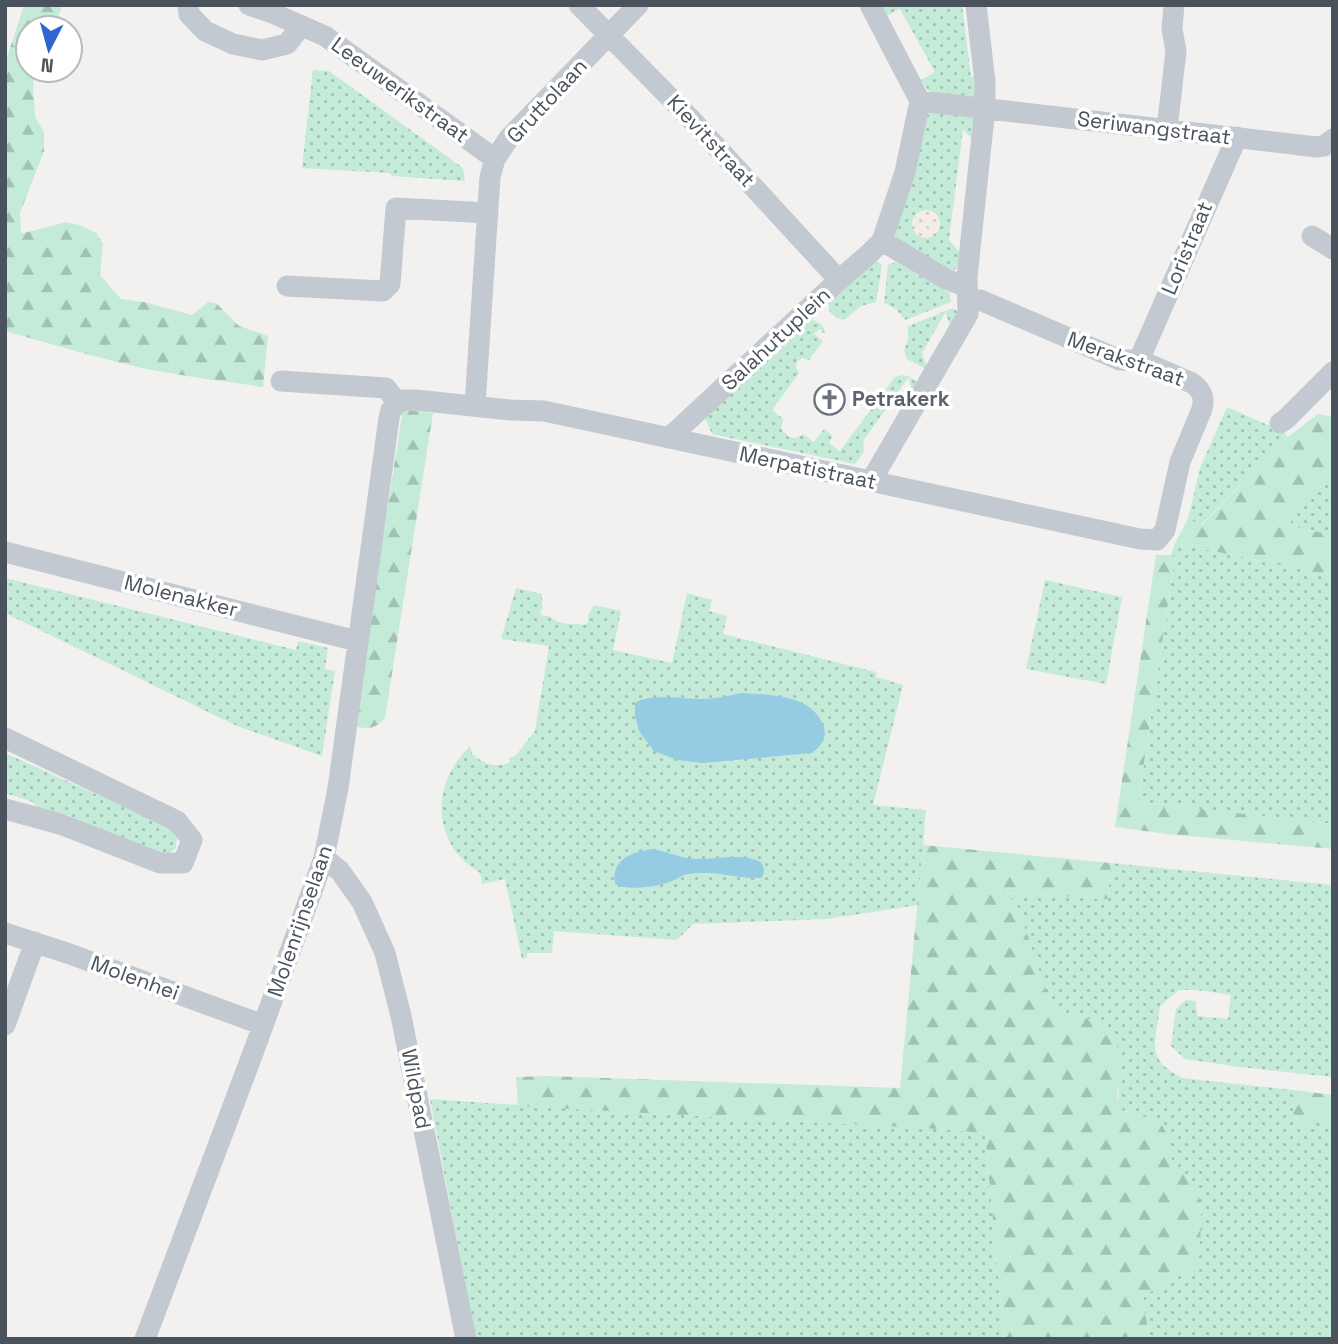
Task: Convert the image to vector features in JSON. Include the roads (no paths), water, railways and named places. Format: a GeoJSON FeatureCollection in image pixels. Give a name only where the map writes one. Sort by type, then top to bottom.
{"type":"FeatureCollection","features":[{"type":"Feature","properties":{"kind":"street"},"geometry":{"type":"LineString","coordinates":[[188,5],[189,14],[205,31],[233,44],[262,50],[287,44],[301,26]]}},
{"type":"Feature","properties":{"kind":"street","name":"Leeuwerikstraat"},"geometry":{"type":"LineString","coordinates":[[249,5],[325,36],[495,159]]}},
{"type":"Feature","properties":{"kind":"street","name":"Kievitstraat"},"geometry":{"type":"LineString","coordinates":[[579,5],[690,118],[839,281]]}},
{"type":"Feature","properties":{"kind":"street","name":"Gruttolaan"},"geometry":{"type":"LineString","coordinates":[[475,405],[490,177],[495,159],[509,138],[638,5]]}},
{"type":"Feature","properties":{"kind":"street"},"geometry":{"type":"LineString","coordinates":[[870,5],[920,101],[985,108]]}},
{"type":"Feature","properties":{"kind":"street"},"geometry":{"type":"LineString","coordinates":[[871,481],[968,313],[967,294],[985,108],[985,82],[976,5]]}},
{"type":"Feature","properties":{"kind":"street"},"geometry":{"type":"LineString","coordinates":[[1167,129],[1176,51],[1172,29],[1174,5]]}},
{"type":"Feature","properties":{"kind":"street","name":"Salahutuplein"},"geometry":{"type":"LineString","coordinates":[[669,438],[882,241],[905,172],[920,101]]}},
{"type":"Feature","properties":{"kind":"street","name":"Seriwangstraat"},"geometry":{"type":"LineString","coordinates":[[985,108],[1237,137],[1328,143]]}},
{"type":"Feature","properties":{"kind":"street","name":"Loristraat"},"geometry":{"type":"LineString","coordinates":[[1139,360],[1237,137]]}},
{"type":"Feature","properties":{"kind":"street"},"geometry":{"type":"LineString","coordinates":[[287,286],[383,291],[390,284],[396,208],[488,212]]}},
{"type":"Feature","properties":{"kind":"street"},"geometry":{"type":"LineString","coordinates":[[1312,236],[1333,249]]}},
{"type":"Feature","properties":{"kind":"street"},"geometry":{"type":"LineString","coordinates":[[882,241],[967,294]]}},
{"type":"Feature","properties":{"kind":"street","name":"Merakstraat"},"geometry":{"type":"LineString","coordinates":[[967,294],[1120,360],[1139,360],[1192,383],[1202,393],[1202,409],[1180,462],[1165,530],[1157,540],[1140,539]]}},
{"type":"Feature","properties":{"kind":"street"},"geometry":{"type":"LineString","coordinates":[[1280,423],[1333,372]]}},
{"type":"Feature","properties":{"kind":"street"},"geometry":{"type":"LineString","coordinates":[[281,381],[386,388],[398,403],[405,400],[475,405]]}},
{"type":"Feature","properties":{"kind":"street","name":"Molenrijnselaan"},"geometry":{"type":"LineString","coordinates":[[145,1339],[324,858],[338,788],[389,418],[391,410],[398,403]]}},
{"type":"Feature","properties":{"kind":"street","name":"Merpatistraat"},"geometry":{"type":"LineString","coordinates":[[475,405],[544,411],[1140,539]]}},
{"type":"Feature","properties":{"kind":"street","name":"Molenakker"},"geometry":{"type":"LineString","coordinates":[[5,552],[358,641]]}},
{"type":"Feature","properties":{"kind":"street"},"geometry":{"type":"LineString","coordinates":[[5,738],[177,821],[192,840],[183,863],[160,863],[61,824],[5,809]]}},
{"type":"Feature","properties":{"kind":"street","name":"Wildpad"},"geometry":{"type":"LineString","coordinates":[[324,858],[341,871],[362,902],[385,953],[401,1016],[466,1339]]}},
{"type":"Feature","properties":{"kind":"street","name":"Molenhei"},"geometry":{"type":"LineString","coordinates":[[5,933],[263,1025]]}},
{"type":"Feature","properties":{"kind":"street"},"geometry":{"type":"LineString","coordinates":[[5,1026],[35,943]]}},
{"type":"Feature","properties":{"kind":"water"},"geometry":{"type":"Polygon","coordinates":[[[741,693],[788,698],[809,707],[823,725],[825,733],[821,744],[812,753],[703,763],[677,760],[654,751],[639,731],[635,703],[641,700],[658,697],[707,699],[741,693]]]}},
{"type":"Feature","properties":{"kind":"water"},"geometry":{"type":"Polygon","coordinates":[[[653,849],[687,858],[743,857],[761,862],[764,872],[761,878],[694,873],[642,888],[615,884],[616,868],[620,862],[638,852],[653,849]]]}},
{"type":"Feature","properties":{"kind":"place","name":"Petrakerk"},"geometry":{"type":"Point","coordinates":[829,399]}}]}
